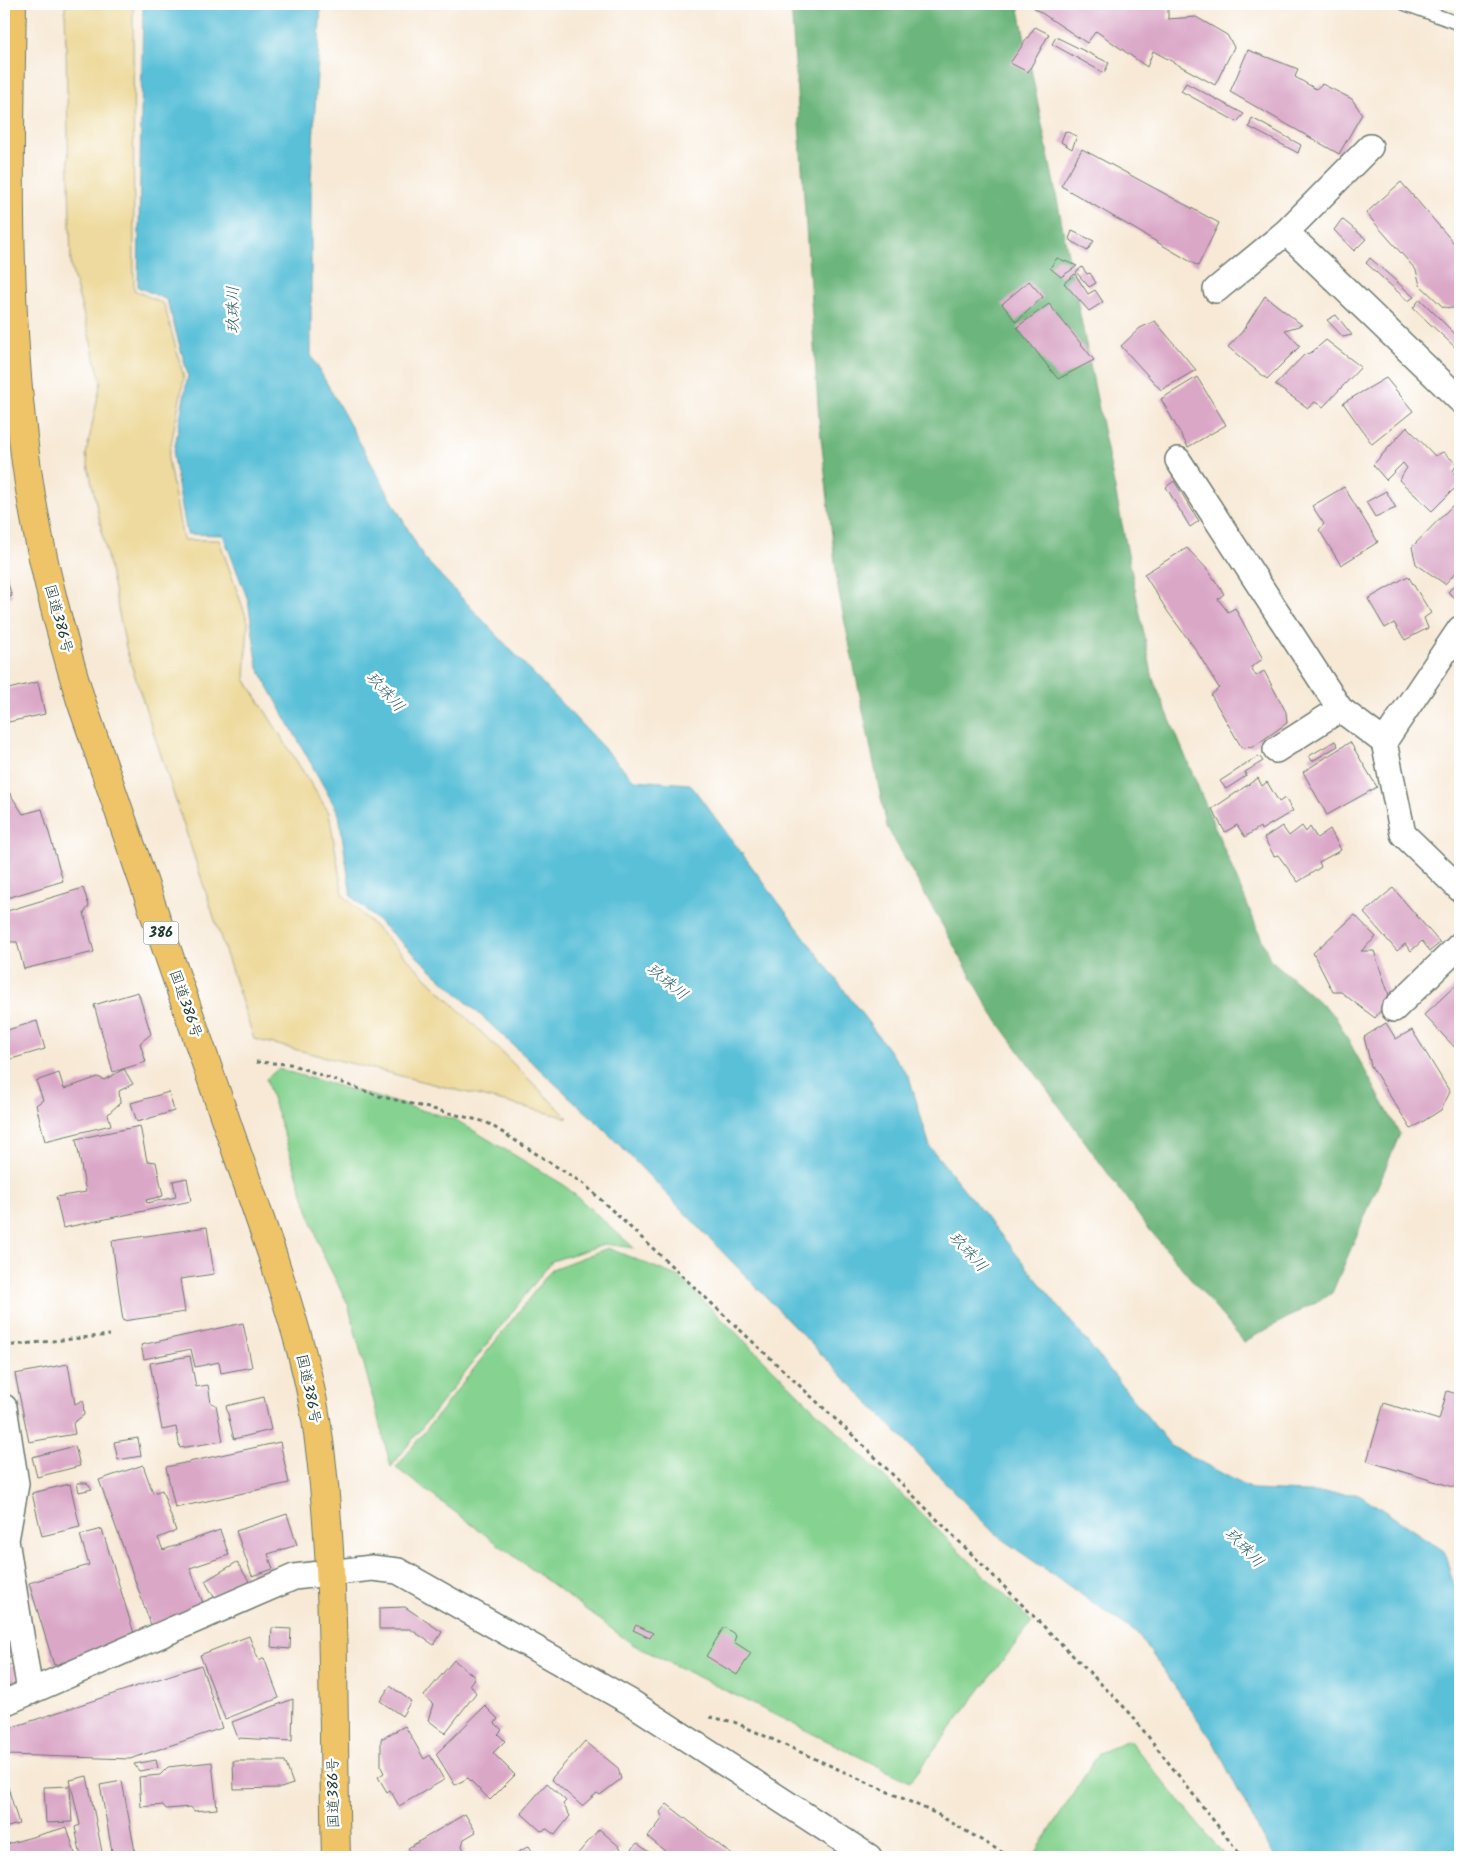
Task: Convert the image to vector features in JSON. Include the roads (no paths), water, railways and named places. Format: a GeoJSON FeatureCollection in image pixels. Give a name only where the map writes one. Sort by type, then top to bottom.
{"type":"FeatureCollection","features":[{"type":"Feature","properties":{"kind":"highway","name":"国道386号"},"geometry":{"type":"LineString","coordinates":[[12,4],[10,219],[14,354],[24,448],[36,522],[54,611],[81,701],[293,1319],[319,1439],[330,1571],[336,1857]]}},
{"type":"Feature","properties":{"kind":"street"},"geometry":{"type":"LineString","coordinates":[[1216,290],[1286,232],[1370,147]]}},
{"type":"Feature","properties":{"kind":"street"},"geometry":{"type":"LineString","coordinates":[[1286,232],[1460,400]]}},
{"type":"Feature","properties":{"kind":"street"},"geometry":{"type":"LineString","coordinates":[[1178,460],[1340,709],[1384,742],[1403,834],[1460,889]]}},
{"type":"Feature","properties":{"kind":"street"},"geometry":{"type":"LineString","coordinates":[[1384,742],[1460,629]]}},
{"type":"Feature","properties":{"kind":"street"},"geometry":{"type":"LineString","coordinates":[[1276,750],[1340,709]]}},
{"type":"Feature","properties":{"kind":"street"},"geometry":{"type":"LineString","coordinates":[[1394,1009],[1460,945]]}},
{"type":"Feature","properties":{"kind":"street"},"geometry":{"type":"LineString","coordinates":[[4,1407],[16,1484],[6,1540],[30,1692]]}},
{"type":"Feature","properties":{"kind":"street"},"geometry":{"type":"LineString","coordinates":[[4,1703],[294,1577],[330,1571],[372,1568],[398,1571],[632,1703],[868,1857]]}},
{"type":"Feature","properties":{"kind":"lane"},"geometry":{"type":"LineString","coordinates":[[1405,4],[1460,24]]}},
{"type":"Feature","properties":{"kind":"water","name":"玖珠川"},"geometry":{"type":"Polygon","coordinates":[[[143,4],[321,4],[311,178],[311,355],[424,558],[634,780],[690,784],[909,1077],[930,1147],[1171,1446],[1253,1490],[1359,1494],[1444,1551],[1460,1606],[1460,1857],[1276,1857],[1262,1837],[1213,1741],[1138,1634],[996,1535],[600,1125],[351,896],[339,814],[258,668],[248,600],[223,535],[187,534],[173,457],[188,375],[167,300],[138,287],[143,4]]]}}]}
